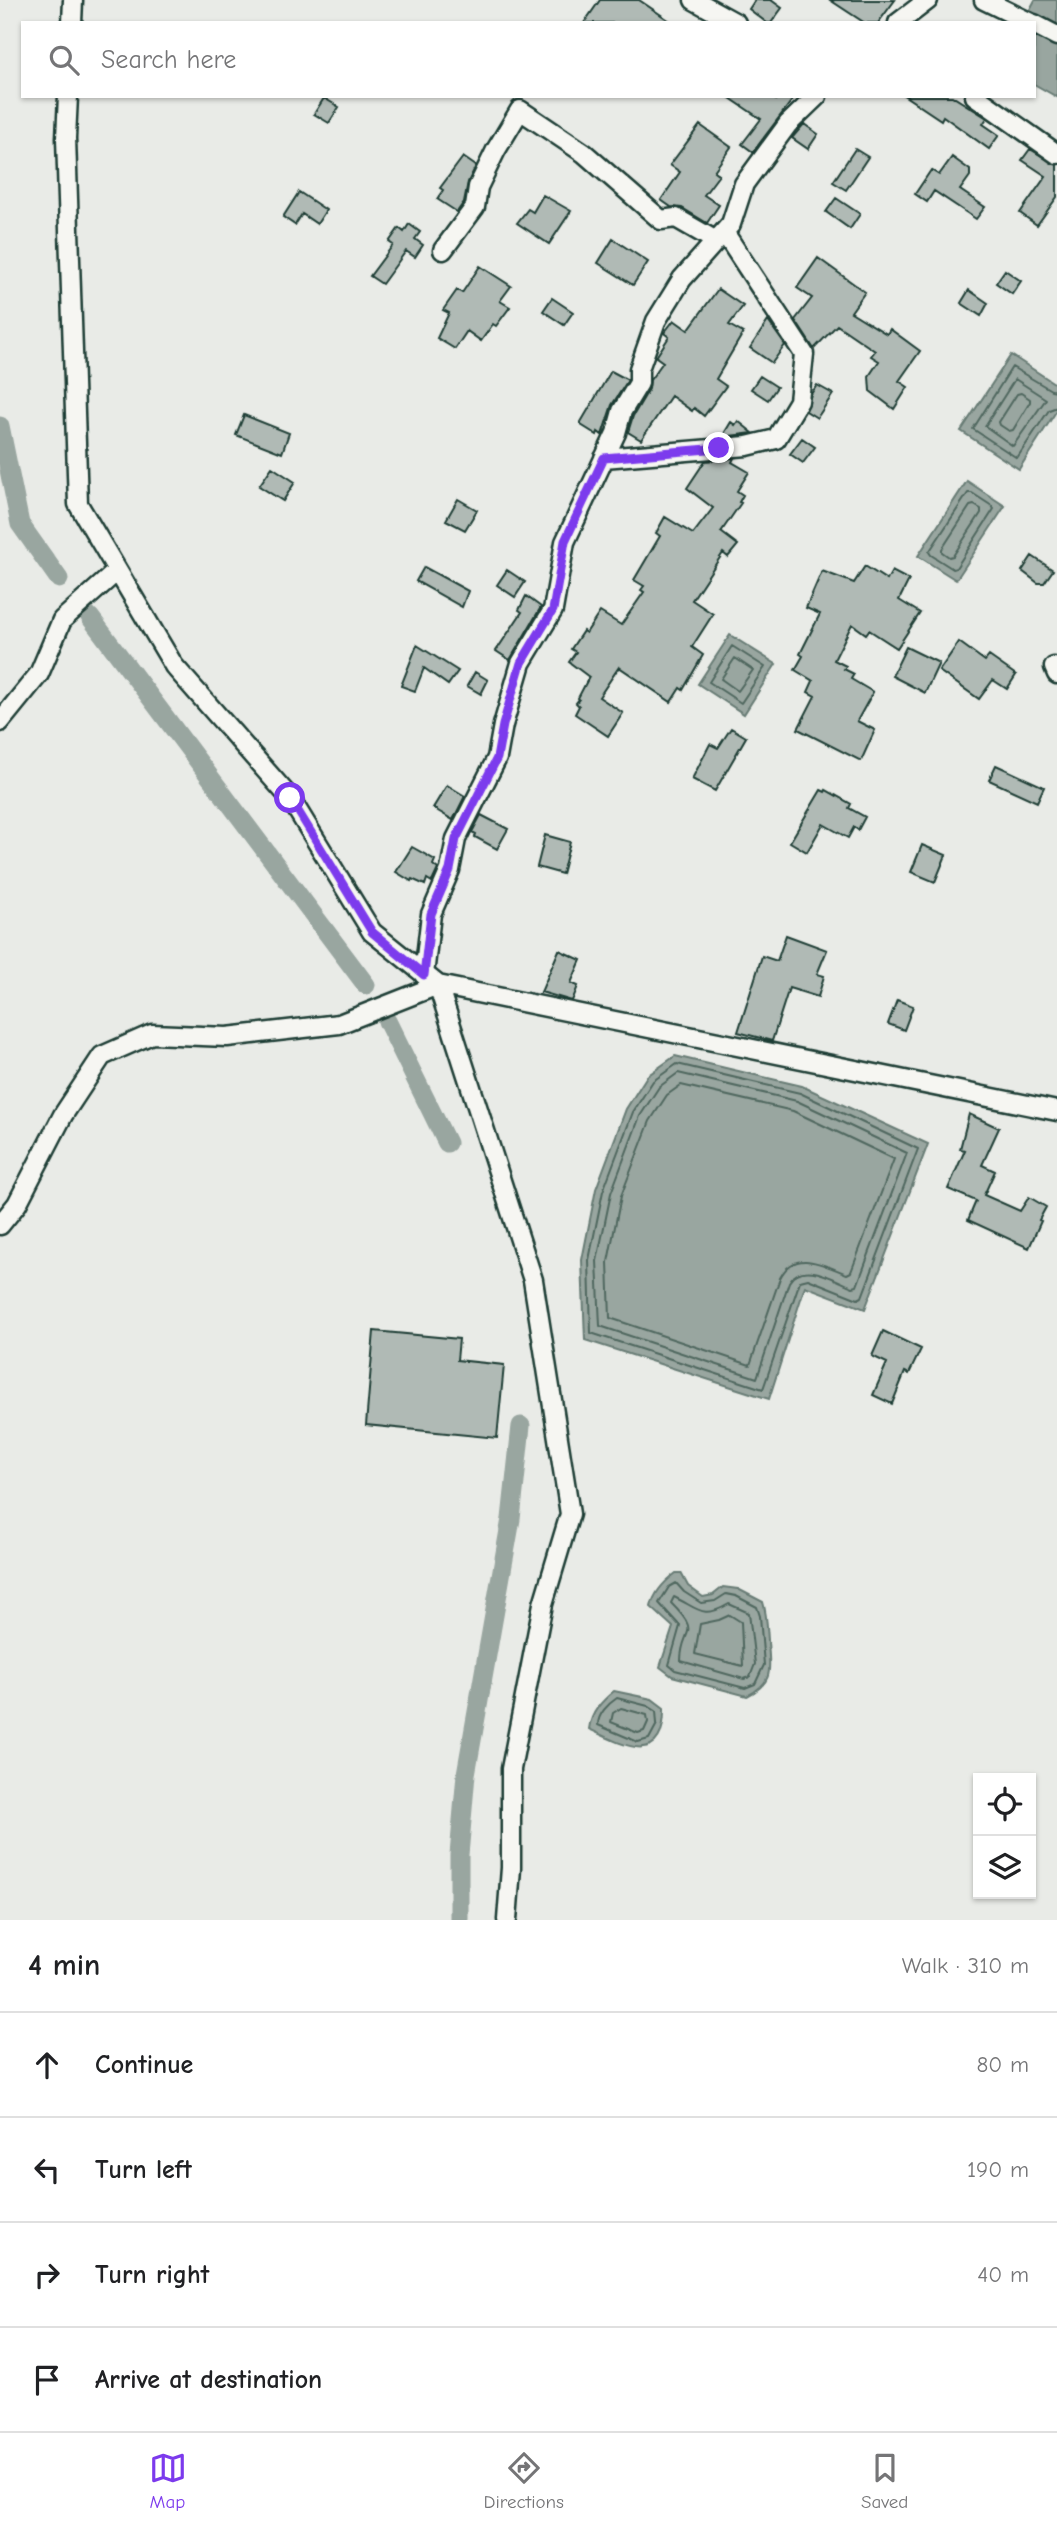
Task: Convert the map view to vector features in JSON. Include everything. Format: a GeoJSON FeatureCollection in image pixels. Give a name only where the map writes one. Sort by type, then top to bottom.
{"type":"FeatureCollection","features":[{"type":"Feature","properties":{"kind":"street"},"geometry":{"type":"LineString","coordinates":[[72,21],[73,0]]}},
{"type":"Feature","properties":{"kind":"street"},"geometry":{"type":"LineString","coordinates":[[694,0],[732,21]]}},
{"type":"Feature","properties":{"kind":"street"},"geometry":{"type":"LineString","coordinates":[[901,21],[928,0]]}},
{"type":"Feature","properties":{"kind":"street"},"geometry":{"type":"LineString","coordinates":[[984,0],[1026,21]]}},
{"type":"Feature","properties":{"kind":"street"},"geometry":{"type":"LineString","coordinates":[[1036,26],[1057,36]]}},
{"type":"Feature","properties":{"kind":"street"},"geometry":{"type":"LineString","coordinates":[[68,98],[66,138],[78,504],[174,666],[290,798],[372,932],[431,980],[1057,1111]]}},
{"type":"Feature","properties":{"kind":"street"},"geometry":{"type":"LineString","coordinates":[[507,1920],[511,1868],[511,1769],[543,1604],[570,1514],[533,1280],[431,980],[431,914],[450,870],[456,839],[497,758],[503,725],[521,663],[553,610],[565,541],[616,433],[622,411],[639,383],[639,369],[656,321],[682,279],[731,224],[744,184],[788,124],[815,98]]}},
{"type":"Feature","properties":{"kind":"street"},"geometry":{"type":"LineString","coordinates":[[978,98],[1057,154]]}},
{"type":"Feature","properties":{"kind":"street"},"geometry":{"type":"LineString","coordinates":[[443,250],[475,207],[478,187],[520,110],[584,153],[661,220],[676,218],[720,237],[804,354],[799,401],[776,439],[747,446],[604,458]]}},
{"type":"Feature","properties":{"kind":"street"},"geometry":{"type":"LineString","coordinates":[[0,722],[39,674],[62,620],[117,571]]}},
{"type":"Feature","properties":{"kind":"street"},"geometry":{"type":"LineString","coordinates":[[0,1225],[17,1204],[63,1115],[102,1056],[152,1034],[227,1037],[339,1024],[431,980]]}},
{"type":"Feature","properties":{"kind":"water"},"geometry":{"type":"Polygon","coordinates":[[[1035,0],[1057,0],[1057,25],[1028,13],[1035,0]]]}},
{"type":"Feature","properties":{"kind":"water"},"geometry":{"type":"Polygon","coordinates":[[[1036,38],[1057,43],[1057,97],[1036,85],[1036,38]]]}},
{"type":"Feature","properties":{"kind":"water"},"geometry":{"type":"Polygon","coordinates":[[[1011,355],[1057,385],[1057,410],[1019,469],[961,431],[1011,355]]]}},
{"type":"Feature","properties":{"kind":"water"},"geometry":{"type":"Polygon","coordinates":[[[967,481],[1005,506],[956,580],[918,556],[967,481]]]}},
{"type":"Feature","properties":{"kind":"water"},"geometry":{"type":"Polygon","coordinates":[[[730,635],[776,664],[744,714],[698,684],[730,635]]]}},
{"type":"Feature","properties":{"kind":"water"},"geometry":{"type":"Polygon","coordinates":[[[675,1056],[802,1086],[928,1144],[865,1309],[805,1286],[769,1399],[585,1340],[582,1260],[596,1189],[626,1109],[647,1076],[675,1056]]]}},
{"type":"Feature","properties":{"kind":"water"},"geometry":{"type":"Polygon","coordinates":[[[676,1573],[681,1573],[688,1586],[703,1597],[713,1595],[723,1587],[738,1589],[763,1602],[767,1621],[769,1673],[763,1685],[747,1696],[672,1676],[660,1667],[673,1627],[651,1607],[660,1588],[676,1573]]]}},
{"type":"Feature","properties":{"kind":"water"},"geometry":{"type":"Polygon","coordinates":[[[614,1691],[652,1699],[664,1708],[658,1739],[650,1745],[628,1746],[589,1729],[598,1707],[614,1691]]]}},
{"type":"Feature","properties":{"kind":"building"},"geometry":{"type":"Polygon","coordinates":[[[600,0],[639,0],[670,21],[585,21],[600,0]]]}},
{"type":"Feature","properties":{"kind":"building"},"geometry":{"type":"Polygon","coordinates":[[[755,0],[771,0],[782,8],[772,21],[764,21],[749,9],[755,0]]]}},
{"type":"Feature","properties":{"kind":"building"},"geometry":{"type":"Polygon","coordinates":[[[830,0],[895,0],[879,21],[862,21],[830,0]]]}},
{"type":"Feature","properties":{"kind":"building"},"geometry":{"type":"Polygon","coordinates":[[[324,98],[339,107],[329,123],[314,114],[324,98]]]}},
{"type":"Feature","properties":{"kind":"building"},"geometry":{"type":"Polygon","coordinates":[[[730,98],[793,99],[753,152],[742,144],[761,119],[730,98]]]}},
{"type":"Feature","properties":{"kind":"building"},"geometry":{"type":"Polygon","coordinates":[[[908,98],[955,98],[987,118],[983,124],[999,135],[989,149],[943,116],[941,120],[908,98]]]}},
{"type":"Feature","properties":{"kind":"building"},"geometry":{"type":"Polygon","coordinates":[[[804,124],[818,134],[808,149],[792,138],[804,124]]]}},
{"type":"Feature","properties":{"kind":"building"},"geometry":{"type":"Polygon","coordinates":[[[700,125],[731,147],[714,171],[719,175],[704,195],[719,205],[707,223],[682,208],[671,207],[661,200],[680,172],[670,165],[700,125]]]}},
{"type":"Feature","properties":{"kind":"building"},"geometry":{"type":"Polygon","coordinates":[[[855,149],[868,157],[846,190],[833,182],[855,149]]]}},
{"type":"Feature","properties":{"kind":"building"},"geometry":{"type":"Polygon","coordinates":[[[1030,149],[1057,165],[1057,197],[1037,225],[1020,213],[1046,176],[1022,160],[1030,149]]]}},
{"type":"Feature","properties":{"kind":"building"},"geometry":{"type":"Polygon","coordinates":[[[463,157],[476,166],[468,182],[464,202],[457,212],[437,199],[443,190],[440,188],[463,157]]]}},
{"type":"Feature","properties":{"kind":"building"},"geometry":{"type":"Polygon","coordinates":[[[952,157],[970,170],[970,176],[960,190],[985,207],[976,219],[934,191],[927,202],[915,194],[931,170],[939,175],[952,157]]]}},
{"type":"Feature","properties":{"kind":"building"},"geometry":{"type":"Polygon","coordinates":[[[299,192],[326,210],[317,224],[302,214],[295,225],[283,217],[299,192]]]}},
{"type":"Feature","properties":{"kind":"building"},"geometry":{"type":"Polygon","coordinates":[[[543,195],[571,211],[549,244],[517,223],[528,209],[533,212],[543,195]]]}},
{"type":"Feature","properties":{"kind":"building"},"geometry":{"type":"Polygon","coordinates":[[[836,198],[860,214],[850,229],[826,212],[836,198]]]}},
{"type":"Feature","properties":{"kind":"building"},"geometry":{"type":"Polygon","coordinates":[[[409,224],[420,232],[415,239],[423,245],[415,257],[406,251],[382,284],[370,276],[393,245],[389,242],[399,228],[404,232],[409,224]]]}},
{"type":"Feature","properties":{"kind":"building"},"geometry":{"type":"Polygon","coordinates":[[[613,239],[648,262],[633,285],[598,263],[613,239]]]}},
{"type":"Feature","properties":{"kind":"building"},"geometry":{"type":"Polygon","coordinates":[[[818,258],[865,292],[851,312],[887,334],[890,329],[920,351],[899,381],[908,387],[894,409],[870,391],[869,376],[879,361],[871,356],[875,351],[837,325],[814,349],[795,320],[812,298],[797,288],[818,258]]]}},
{"type":"Feature","properties":{"kind":"building"},"geometry":{"type":"Polygon","coordinates":[[[480,266],[511,286],[500,301],[510,307],[481,341],[467,331],[455,349],[437,338],[449,313],[443,310],[457,290],[462,293],[480,266]]]}},
{"type":"Feature","properties":{"kind":"building"},"geometry":{"type":"Polygon","coordinates":[[[1005,270],[1021,281],[1012,294],[996,283],[1005,270]]]}},
{"type":"Feature","properties":{"kind":"building"},"geometry":{"type":"Polygon","coordinates":[[[718,289],[743,306],[729,325],[743,333],[716,379],[726,386],[704,416],[671,396],[641,440],[628,432],[633,416],[649,389],[650,380],[663,362],[656,357],[669,337],[664,333],[674,320],[688,330],[718,289]]]}},
{"type":"Feature","properties":{"kind":"building"},"geometry":{"type":"Polygon","coordinates":[[[969,290],[988,303],[981,316],[961,303],[969,290]]]}},
{"type":"Feature","properties":{"kind":"building"},"geometry":{"type":"Polygon","coordinates":[[[552,298],[573,312],[564,325],[543,311],[552,298]]]}},
{"type":"Feature","properties":{"kind":"building"},"geometry":{"type":"Polygon","coordinates":[[[768,321],[785,345],[772,363],[750,348],[768,321]]]}},
{"type":"Feature","properties":{"kind":"building"},"geometry":{"type":"Polygon","coordinates":[[[611,371],[628,380],[612,405],[602,435],[598,432],[597,435],[581,425],[581,422],[611,371]]]}},
{"type":"Feature","properties":{"kind":"building"},"geometry":{"type":"Polygon","coordinates":[[[760,376],[777,387],[768,400],[751,389],[760,376]]]}},
{"type":"Feature","properties":{"kind":"building"},"geometry":{"type":"Polygon","coordinates":[[[817,385],[833,394],[817,418],[806,411],[817,385]]]}},
{"type":"Feature","properties":{"kind":"building"},"geometry":{"type":"Polygon","coordinates":[[[244,415],[289,433],[282,453],[236,435],[244,415]]]}},
{"type":"Feature","properties":{"kind":"building"},"geometry":{"type":"Polygon","coordinates":[[[738,421],[753,433],[722,437],[731,422],[735,425],[738,421]]]}},
{"type":"Feature","properties":{"kind":"building"},"geometry":{"type":"Polygon","coordinates":[[[802,438],[815,447],[803,463],[790,454],[802,438]]]}},
{"type":"Feature","properties":{"kind":"building"},"geometry":{"type":"Polygon","coordinates":[[[734,458],[732,462],[749,472],[737,491],[743,495],[739,502],[741,503],[721,532],[738,545],[728,557],[723,553],[692,600],[713,614],[692,647],[703,655],[683,690],[680,688],[671,702],[619,667],[599,697],[623,713],[608,736],[575,714],[579,706],[576,703],[589,677],[569,662],[576,652],[571,649],[600,612],[621,625],[644,592],[641,590],[644,586],[634,580],[660,536],[656,533],[665,517],[693,534],[713,508],[687,488],[705,461],[734,458]]]}},
{"type":"Feature","properties":{"kind":"building"},"geometry":{"type":"Polygon","coordinates":[[[272,467],[295,482],[283,501],[259,486],[272,467]]]}},
{"type":"Feature","properties":{"kind":"building"},"geometry":{"type":"Polygon","coordinates":[[[458,499],[477,510],[465,530],[446,520],[458,499]]]}},
{"type":"Feature","properties":{"kind":"building"},"geometry":{"type":"Polygon","coordinates":[[[1032,556],[1053,570],[1044,583],[1038,583],[1022,571],[1032,556]]]}},
{"type":"Feature","properties":{"kind":"building"},"geometry":{"type":"Polygon","coordinates":[[[865,566],[887,580],[892,571],[909,580],[899,600],[920,613],[897,648],[869,630],[866,634],[852,624],[834,660],[854,674],[851,679],[873,692],[857,721],[875,730],[861,761],[798,729],[815,696],[808,692],[813,681],[795,670],[820,614],[806,608],[822,571],[854,583],[865,566]]]}},
{"type":"Feature","properties":{"kind":"building"},"geometry":{"type":"Polygon","coordinates":[[[424,567],[468,591],[462,607],[416,581],[424,567]]]}},
{"type":"Feature","properties":{"kind":"building"},"geometry":{"type":"Polygon","coordinates":[[[507,570],[525,582],[515,597],[497,585],[507,570]]]}},
{"type":"Feature","properties":{"kind":"building"},"geometry":{"type":"Polygon","coordinates":[[[526,596],[541,607],[510,660],[496,651],[522,612],[519,610],[526,596]]]}},
{"type":"Feature","properties":{"kind":"building"},"geometry":{"type":"Polygon","coordinates":[[[959,642],[985,661],[989,656],[1016,675],[1007,689],[993,680],[979,699],[939,671],[959,642]]]}},
{"type":"Feature","properties":{"kind":"building"},"geometry":{"type":"Polygon","coordinates":[[[417,645],[458,671],[448,685],[424,668],[415,691],[401,686],[417,645]]]}},
{"type":"Feature","properties":{"kind":"building"},"geometry":{"type":"Polygon","coordinates":[[[906,647],[939,663],[925,693],[892,676],[906,647]]]}},
{"type":"Feature","properties":{"kind":"building"},"geometry":{"type":"Polygon","coordinates":[[[475,672],[488,680],[481,694],[467,686],[475,672]]]}},
{"type":"Feature","properties":{"kind":"building"},"geometry":{"type":"Polygon","coordinates":[[[731,728],[746,737],[715,791],[692,779],[710,744],[718,748],[731,728]]]}},
{"type":"Feature","properties":{"kind":"building"},"geometry":{"type":"Polygon","coordinates":[[[996,765],[1044,787],[1037,802],[989,780],[996,765]]]}},
{"type":"Feature","properties":{"kind":"building"},"geometry":{"type":"Polygon","coordinates":[[[447,785],[465,796],[453,820],[433,808],[447,785]]]}},
{"type":"Feature","properties":{"kind":"building"},"geometry":{"type":"Polygon","coordinates":[[[821,790],[826,790],[851,804],[849,808],[865,817],[858,830],[854,827],[848,838],[823,824],[807,852],[790,842],[821,790]]]}},
{"type":"Feature","properties":{"kind":"building"},"geometry":{"type":"Polygon","coordinates":[[[481,815],[508,829],[497,849],[475,837],[476,834],[472,832],[481,815]]]}},
{"type":"Feature","properties":{"kind":"building"},"geometry":{"type":"Polygon","coordinates":[[[545,835],[570,842],[562,874],[537,867],[545,835]]]}},
{"type":"Feature","properties":{"kind":"building"},"geometry":{"type":"Polygon","coordinates":[[[922,845],[946,855],[935,882],[911,872],[922,845]]]}},
{"type":"Feature","properties":{"kind":"building"},"geometry":{"type":"Polygon","coordinates":[[[412,847],[435,860],[433,865],[438,869],[432,882],[427,879],[425,885],[396,872],[412,847]]]}},
{"type":"Feature","properties":{"kind":"building"},"geometry":{"type":"Polygon","coordinates":[[[786,935],[827,950],[817,974],[824,976],[818,997],[789,988],[772,1041],[738,1032],[762,956],[777,961],[786,935]]]}},
{"type":"Feature","properties":{"kind":"building"},"geometry":{"type":"Polygon","coordinates":[[[559,950],[581,960],[571,983],[578,986],[572,1001],[541,992],[559,950]]]}},
{"type":"Feature","properties":{"kind":"building"},"geometry":{"type":"Polygon","coordinates":[[[897,1000],[913,1006],[904,1030],[888,1024],[897,1000]]]}},
{"type":"Feature","properties":{"kind":"building"},"geometry":{"type":"Polygon","coordinates":[[[969,1114],[999,1128],[982,1165],[995,1171],[984,1195],[1020,1211],[1029,1197],[1046,1207],[1029,1248],[968,1220],[976,1201],[948,1189],[965,1150],[960,1149],[969,1114]]]}},
{"type":"Feature","properties":{"kind":"building"},"geometry":{"type":"Polygon","coordinates":[[[374,1331],[459,1339],[457,1360],[504,1365],[497,1438],[366,1425],[374,1331]]]}},
{"type":"Feature","properties":{"kind":"building"},"geometry":{"type":"Polygon","coordinates":[[[883,1331],[921,1349],[909,1374],[905,1372],[892,1404],[873,1395],[887,1363],[872,1356],[883,1331]]]}},
{"type":"Feature","properties":{"kind":"waterway"},"geometry":{"type":"LineString","coordinates":[[0,426],[20,524],[59,579]]}},
{"type":"Feature","properties":{"kind":"waterway"},"geometry":{"type":"LineString","coordinates":[[90,617],[366,985]]}},
{"type":"Feature","properties":{"kind":"waterway"},"geometry":{"type":"LineString","coordinates":[[387,1021],[447,1143]]}},
{"type":"Feature","properties":{"kind":"waterway"},"geometry":{"type":"LineString","coordinates":[[459,1920],[459,1855],[466,1774],[511,1519],[521,1426]]}},
{"type":"Feature","properties":{"kind":"route"},"geometry":{"type":"LineString","coordinates":[[290,798],[372,932],[424,975],[431,914],[450,870],[456,839],[497,758],[503,725],[521,663],[553,610],[565,541],[604,458],[719,448]]}}]}
